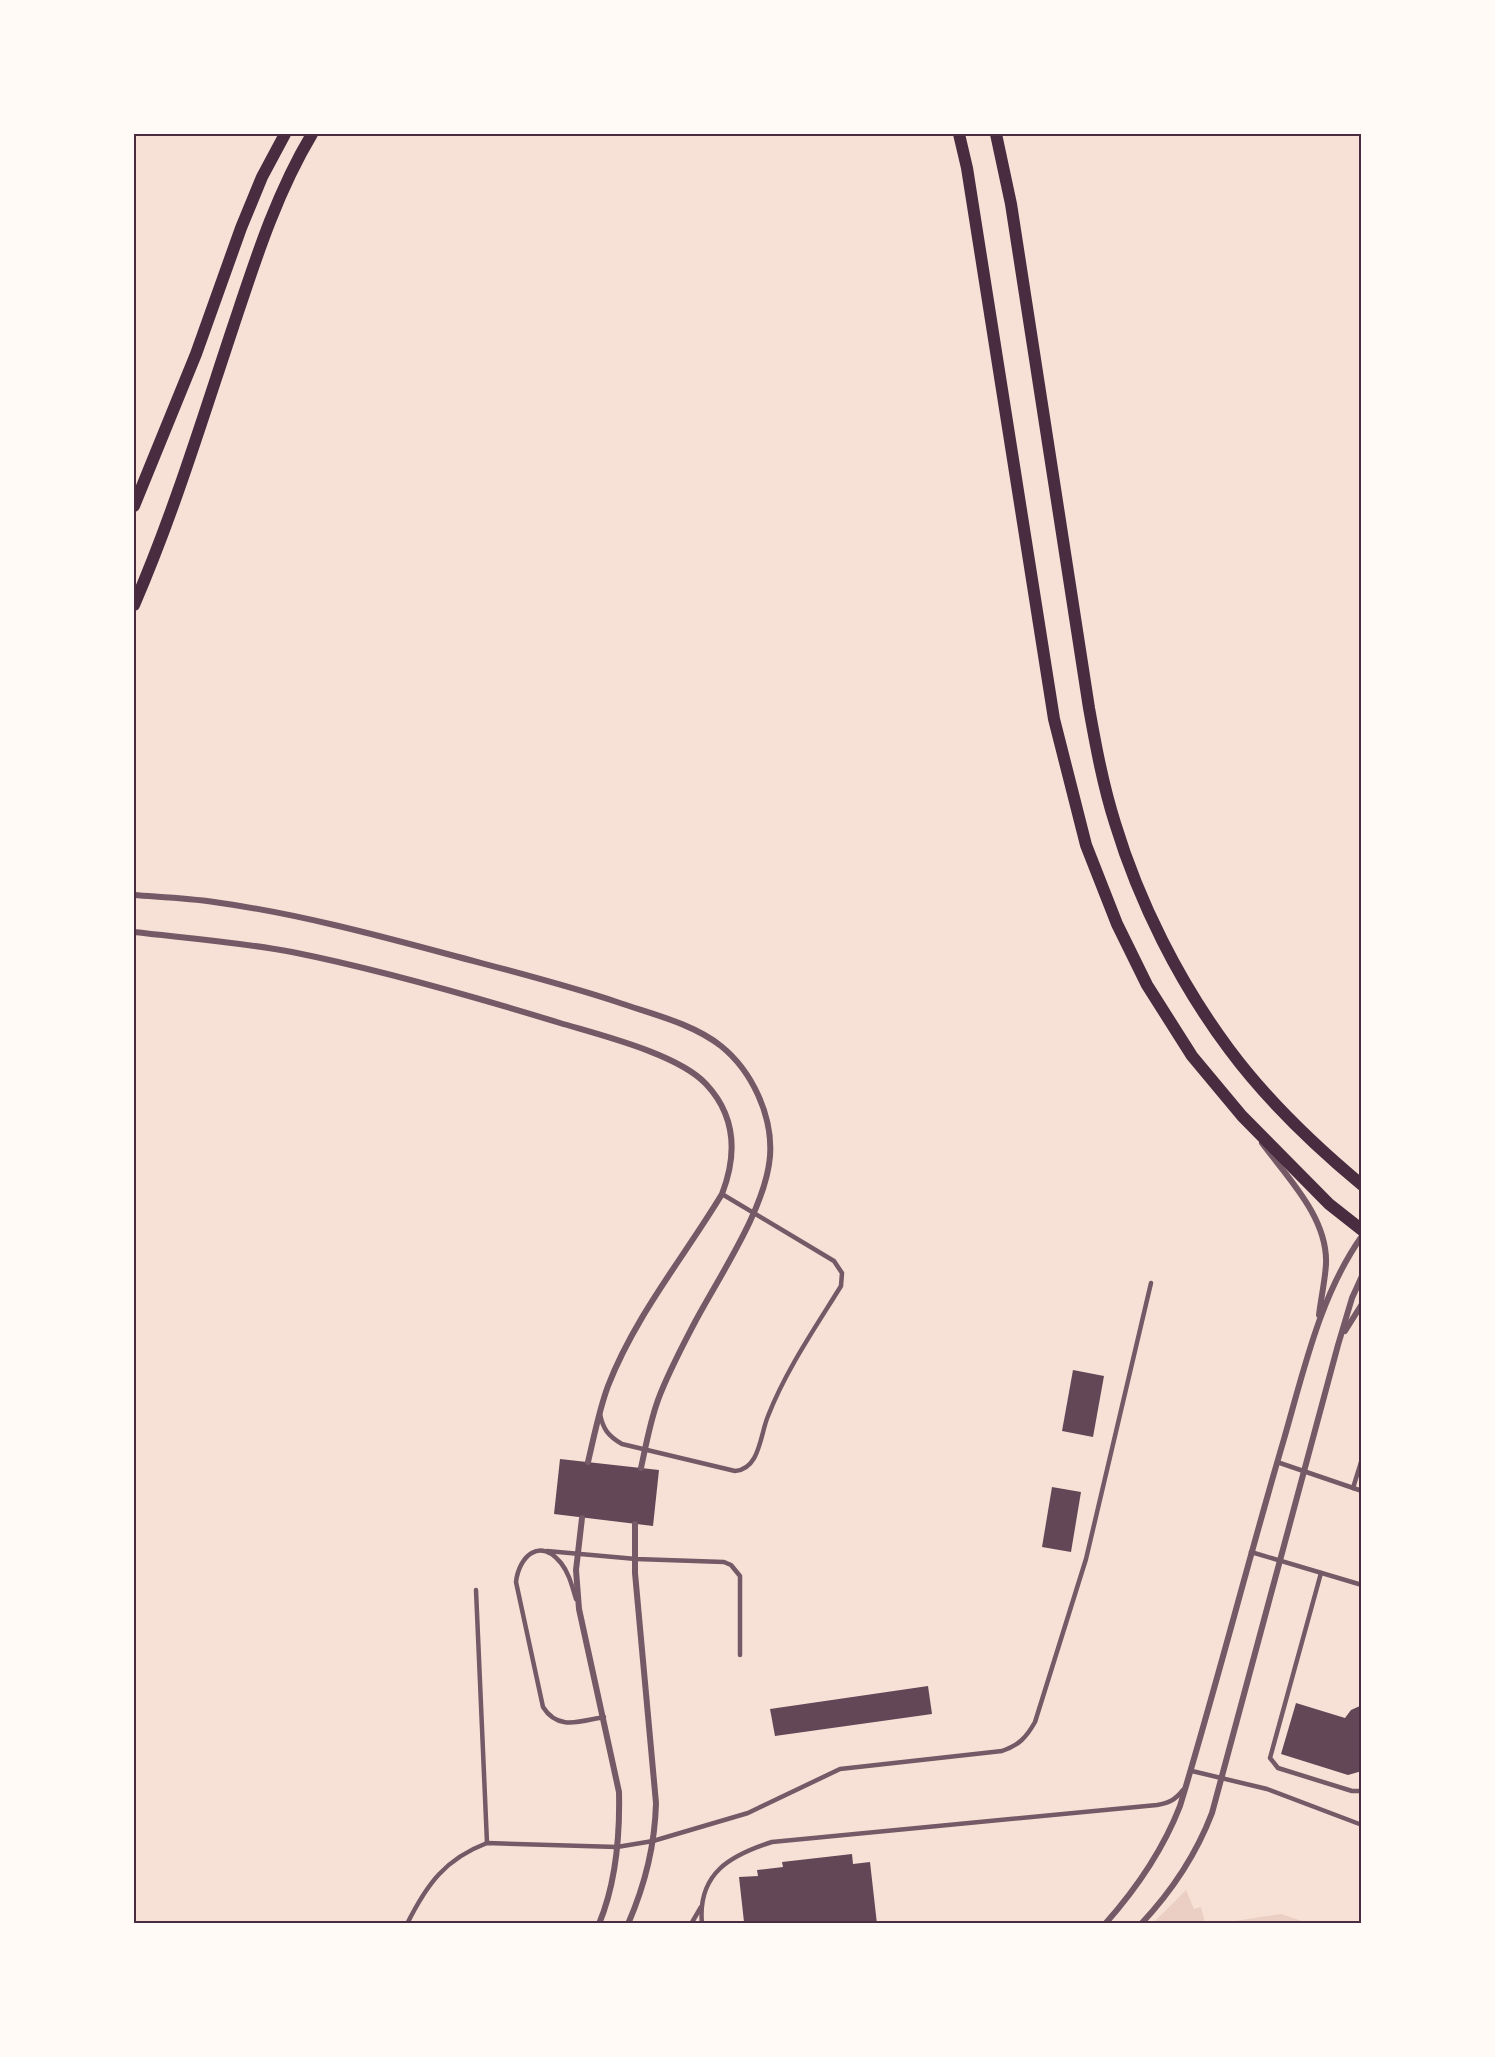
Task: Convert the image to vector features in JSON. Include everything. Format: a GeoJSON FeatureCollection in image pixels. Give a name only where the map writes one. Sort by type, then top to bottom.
{"type":"FeatureCollection","features":[{"type":"Feature","properties":{"kind":"main road"},"geometry":{"type":"LineString","coordinates":[[134,506],[196,354],[245,218],[262,177],[285,134]]}},
{"type":"Feature","properties":{"kind":"main road"},"geometry":{"type":"LineString","coordinates":[[134,605],[166,525],[261,243],[282,191],[312,134]]}},
{"type":"Feature","properties":{"kind":"main road"},"geometry":{"type":"LineString","coordinates":[[959,134],[967,168],[1054,719],[1086,845],[1117,924],[1147,985],[1192,1056],[1242,1116],[1329,1204],[1362,1230]]}},
{"type":"Feature","properties":{"kind":"main road"},"geometry":{"type":"LineString","coordinates":[[996,134],[1011,204],[1089,708],[1100,766],[1115,824],[1136,882],[1163,941],[1200,1005],[1229,1049],[1306,1135],[1362,1185]]}},
{"type":"Feature","properties":{"kind":"street"},"geometry":{"type":"LineString","coordinates":[[134,895],[224,903],[271,911],[370,934],[580,990],[703,1034],[721,1046],[739,1064],[764,1108],[770,1130],[770,1156],[766,1177],[753,1212],[674,1364],[658,1400],[641,1468]]}},
{"type":"Feature","properties":{"kind":"street"},"geometry":{"type":"LineString","coordinates":[[134,932],[235,942],[291,952],[494,1003],[596,1033],[666,1058],[691,1071],[705,1083],[719,1101],[730,1123],[733,1149],[729,1175],[722,1194],[646,1311],[625,1349],[608,1387],[588,1462]]}},
{"type":"Feature","properties":{"kind":"street"},"geometry":{"type":"LineString","coordinates":[[1242,1116],[1310,1209],[1320,1228],[1326,1264],[1318,1324]]}},
{"type":"Feature","properties":{"kind":"street"},"geometry":{"type":"LineString","coordinates":[[1105,1923],[1137,1885],[1170,1833],[1192,1771],[1251,1552],[1318,1324],[1341,1270],[1362,1236]]}},
{"type":"Feature","properties":{"kind":"street"},"geometry":{"type":"LineString","coordinates":[[1141,1923],[1160,1903],[1194,1855],[1206,1828],[1222,1777],[1338,1345],[1352,1298],[1362,1276]]}},
{"type":"Feature","properties":{"kind":"street"},"geometry":{"type":"LineString","coordinates":[[1338,1345],[1362,1304]]}},
{"type":"Feature","properties":{"kind":"street"},"geometry":{"type":"LineString","coordinates":[[582,1518],[576,1570],[579,1609],[619,1792],[620,1821],[617,1847],[608,1897],[599,1923]]}},
{"type":"Feature","properties":{"kind":"street"},"geometry":{"type":"LineString","coordinates":[[628,1923],[642,1886],[652,1841],[656,1803],[635,1573],[635,1524]]}},
{"type":"Feature","properties":{"kind":"lane"},"geometry":{"type":"LineString","coordinates":[[600,1414],[603,1428],[622,1444],[735,1471],[746,1469],[754,1459],[767,1418],[781,1386],[841,1286],[842,1273],[834,1261],[722,1194]]}},
{"type":"Feature","properties":{"kind":"lane"},"geometry":{"type":"LineString","coordinates":[[407,1923],[419,1899],[433,1879],[452,1861],[470,1849],[487,1843],[617,1847],[652,1841],[748,1813],[840,1769],[1002,1751],[1016,1746],[1027,1737],[1035,1722],[1086,1559],[1151,1283]]}},
{"type":"Feature","properties":{"kind":"lane"},"geometry":{"type":"LineString","coordinates":[[1353,1488],[1362,1459]]}},
{"type":"Feature","properties":{"kind":"lane"},"geometry":{"type":"LineString","coordinates":[[1277,1462],[1362,1491]]}},
{"type":"Feature","properties":{"kind":"lane"},"geometry":{"type":"LineString","coordinates":[[538,1551],[548,1553],[560,1560],[568,1573],[579,1609]]}},
{"type":"Feature","properties":{"kind":"lane"},"geometry":{"type":"LineString","coordinates":[[604,1717],[568,1724],[560,1723],[548,1715],[543,1707],[516,1582],[521,1562],[528,1554],[538,1551],[578,1553],[724,1562],[731,1565],[740,1576],[740,1655]]}},
{"type":"Feature","properties":{"kind":"lane"},"geometry":{"type":"LineString","coordinates":[[1251,1552],[1362,1585]]}},
{"type":"Feature","properties":{"kind":"lane"},"geometry":{"type":"LineString","coordinates":[[1321,1573],[1270,1758],[1278,1768],[1353,1791],[1362,1791]]}},
{"type":"Feature","properties":{"kind":"lane"},"geometry":{"type":"LineString","coordinates":[[476,1590],[487,1843]]}},
{"type":"Feature","properties":{"kind":"lane"},"geometry":{"type":"LineString","coordinates":[[1192,1771],[1267,1789],[1362,1825]]}},
{"type":"Feature","properties":{"kind":"lane"},"geometry":{"type":"LineString","coordinates":[[702,1923],[706,1889],[723,1864],[738,1854],[772,1842],[1157,1805],[1177,1798],[1186,1787]]}},
{"type":"Feature","properties":{"kind":"lane"},"geometry":{"type":"LineString","coordinates":[[691,1923],[703,1905]]}},
{"type":"Feature","properties":{"kind":"shaded area"},"geometry":{"type":"Polygon","coordinates":[[[1186,1890],[1194,1909],[1201,1907],[1205,1923],[1153,1923],[1186,1890]]]}},
{"type":"Feature","properties":{"kind":"shaded area"},"geometry":{"type":"Polygon","coordinates":[[[1281,1914],[1308,1923],[1222,1923],[1281,1914]]]}},
{"type":"Feature","properties":{"kind":"building"},"geometry":{"type":"Polygon","coordinates":[[[1073,1370],[1104,1376],[1093,1437],[1062,1431],[1073,1370]]]}},
{"type":"Feature","properties":{"kind":"building"},"geometry":{"type":"Polygon","coordinates":[[[560,1459],[659,1470],[653,1526],[554,1514],[560,1459]]]}},
{"type":"Feature","properties":{"kind":"building"},"geometry":{"type":"Polygon","coordinates":[[[1052,1487],[1081,1492],[1071,1552],[1042,1547],[1052,1487]]]}},
{"type":"Feature","properties":{"kind":"building"},"geometry":{"type":"Polygon","coordinates":[[[928,1686],[932,1714],[775,1736],[770,1709],[928,1686]]]}},
{"type":"Feature","properties":{"kind":"building"},"geometry":{"type":"Polygon","coordinates":[[[1296,1703],[1345,1718],[1351,1710],[1362,1705],[1362,1771],[1348,1775],[1281,1754],[1296,1703]]]}},
{"type":"Feature","properties":{"kind":"building"},"geometry":{"type":"Polygon","coordinates":[[[852,1854],[853,1864],[870,1862],[877,1924],[744,1922],[739,1877],[758,1876],[757,1870],[783,1867],[782,1862],[852,1854]]]}}]}
